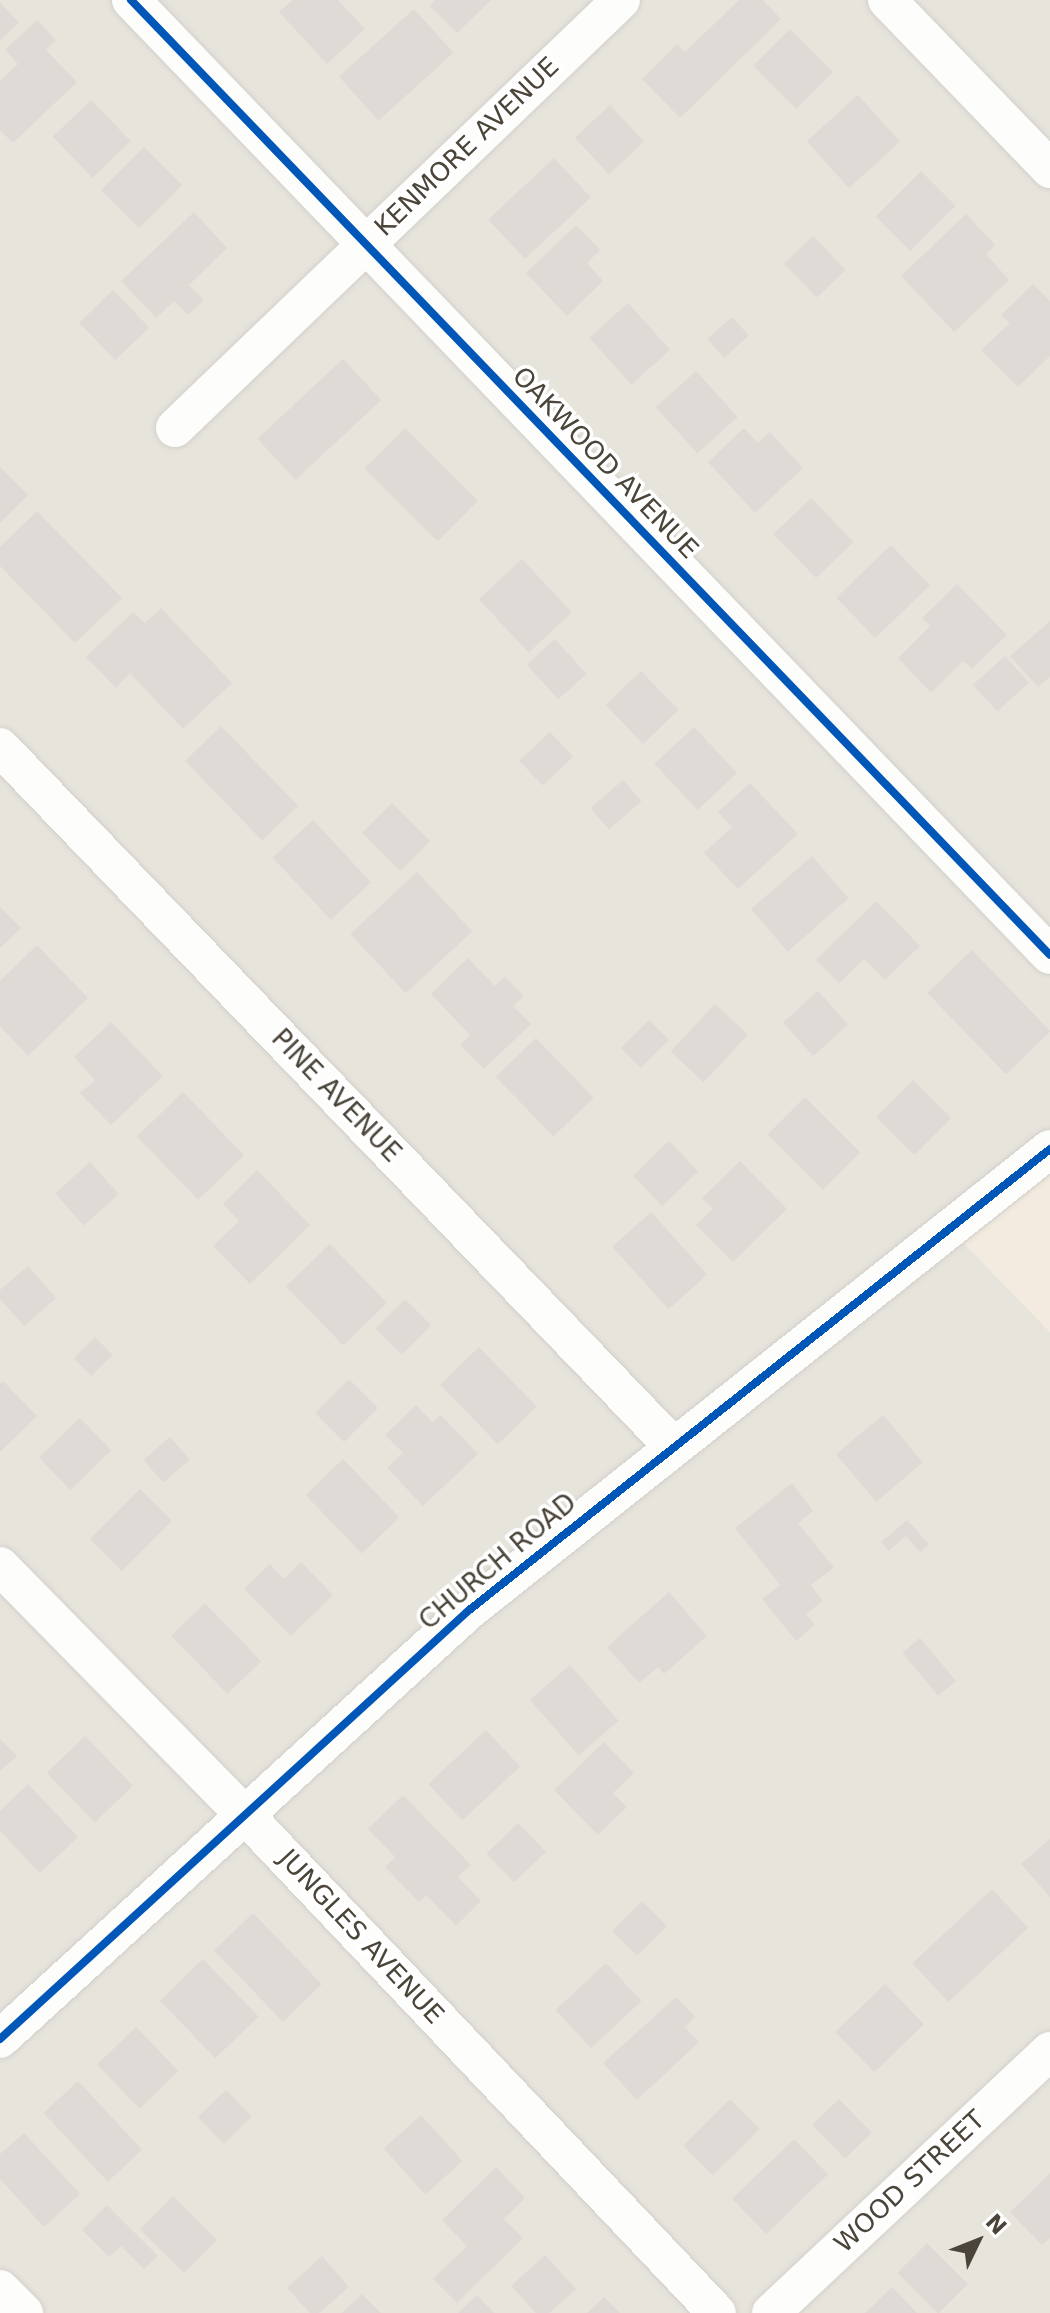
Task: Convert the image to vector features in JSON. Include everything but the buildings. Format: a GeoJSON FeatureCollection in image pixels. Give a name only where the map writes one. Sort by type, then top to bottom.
{"type":"FeatureCollection","features":[{"type":"Feature","properties":{"kind":"street","name":"OAKWOOD AVENUE"},"geometry":{"type":"LineString","coordinates":[[131,0],[1050,955]]}},
{"type":"Feature","properties":{"kind":"street","name":"KENMORE AVENUE"},"geometry":{"type":"LineString","coordinates":[[175,428],[621,0]]}},
{"type":"Feature","properties":{"kind":"street"},"geometry":{"type":"LineString","coordinates":[[887,0],[1050,169]]}},
{"type":"Feature","properties":{"kind":"street","name":"PINE AVENUE"},"geometry":{"type":"LineString","coordinates":[[0,747],[672,1445]]}},
{"type":"Feature","properties":{"kind":"street","name":"CHURCH ROAD"},"geometry":{"type":"LineString","coordinates":[[0,2039],[382,1686],[672,1445],[1050,1149]]}},
{"type":"Feature","properties":{"kind":"street","name":"JUNGLES AVENUE"},"geometry":{"type":"LineString","coordinates":[[0,1566],[245,1815],[717,2313]]}},
{"type":"Feature","properties":{"kind":"street","name":"WOOD STREET"},"geometry":{"type":"LineString","coordinates":[[771,2313],[1050,2051]]}},
{"type":"Feature","properties":{"kind":"street"},"geometry":{"type":"LineString","coordinates":[[0,2289],[24,2313]]}},
{"type":"Feature","properties":{"kind":"shaded area"},"geometry":{"type":"Polygon","coordinates":[[[0,0],[1050,0],[1050,1170],[960,1239],[1050,1332],[1050,2313],[0,2313],[0,0]]]}},
{"type":"Feature","properties":{"kind":"shaded area"},"geometry":{"type":"Polygon","coordinates":[[[1050,1170],[1050,1332],[960,1239],[1050,1170]]]}},
{"type":"Feature","properties":{"kind":"cycle path"},"geometry":{"type":"LineString","coordinates":[[131,0],[1050,955]]}},
{"type":"Feature","properties":{"kind":"cycle path"},"geometry":{"type":"LineString","coordinates":[[0,2039],[468,1611],[1050,1149]]}}]}
